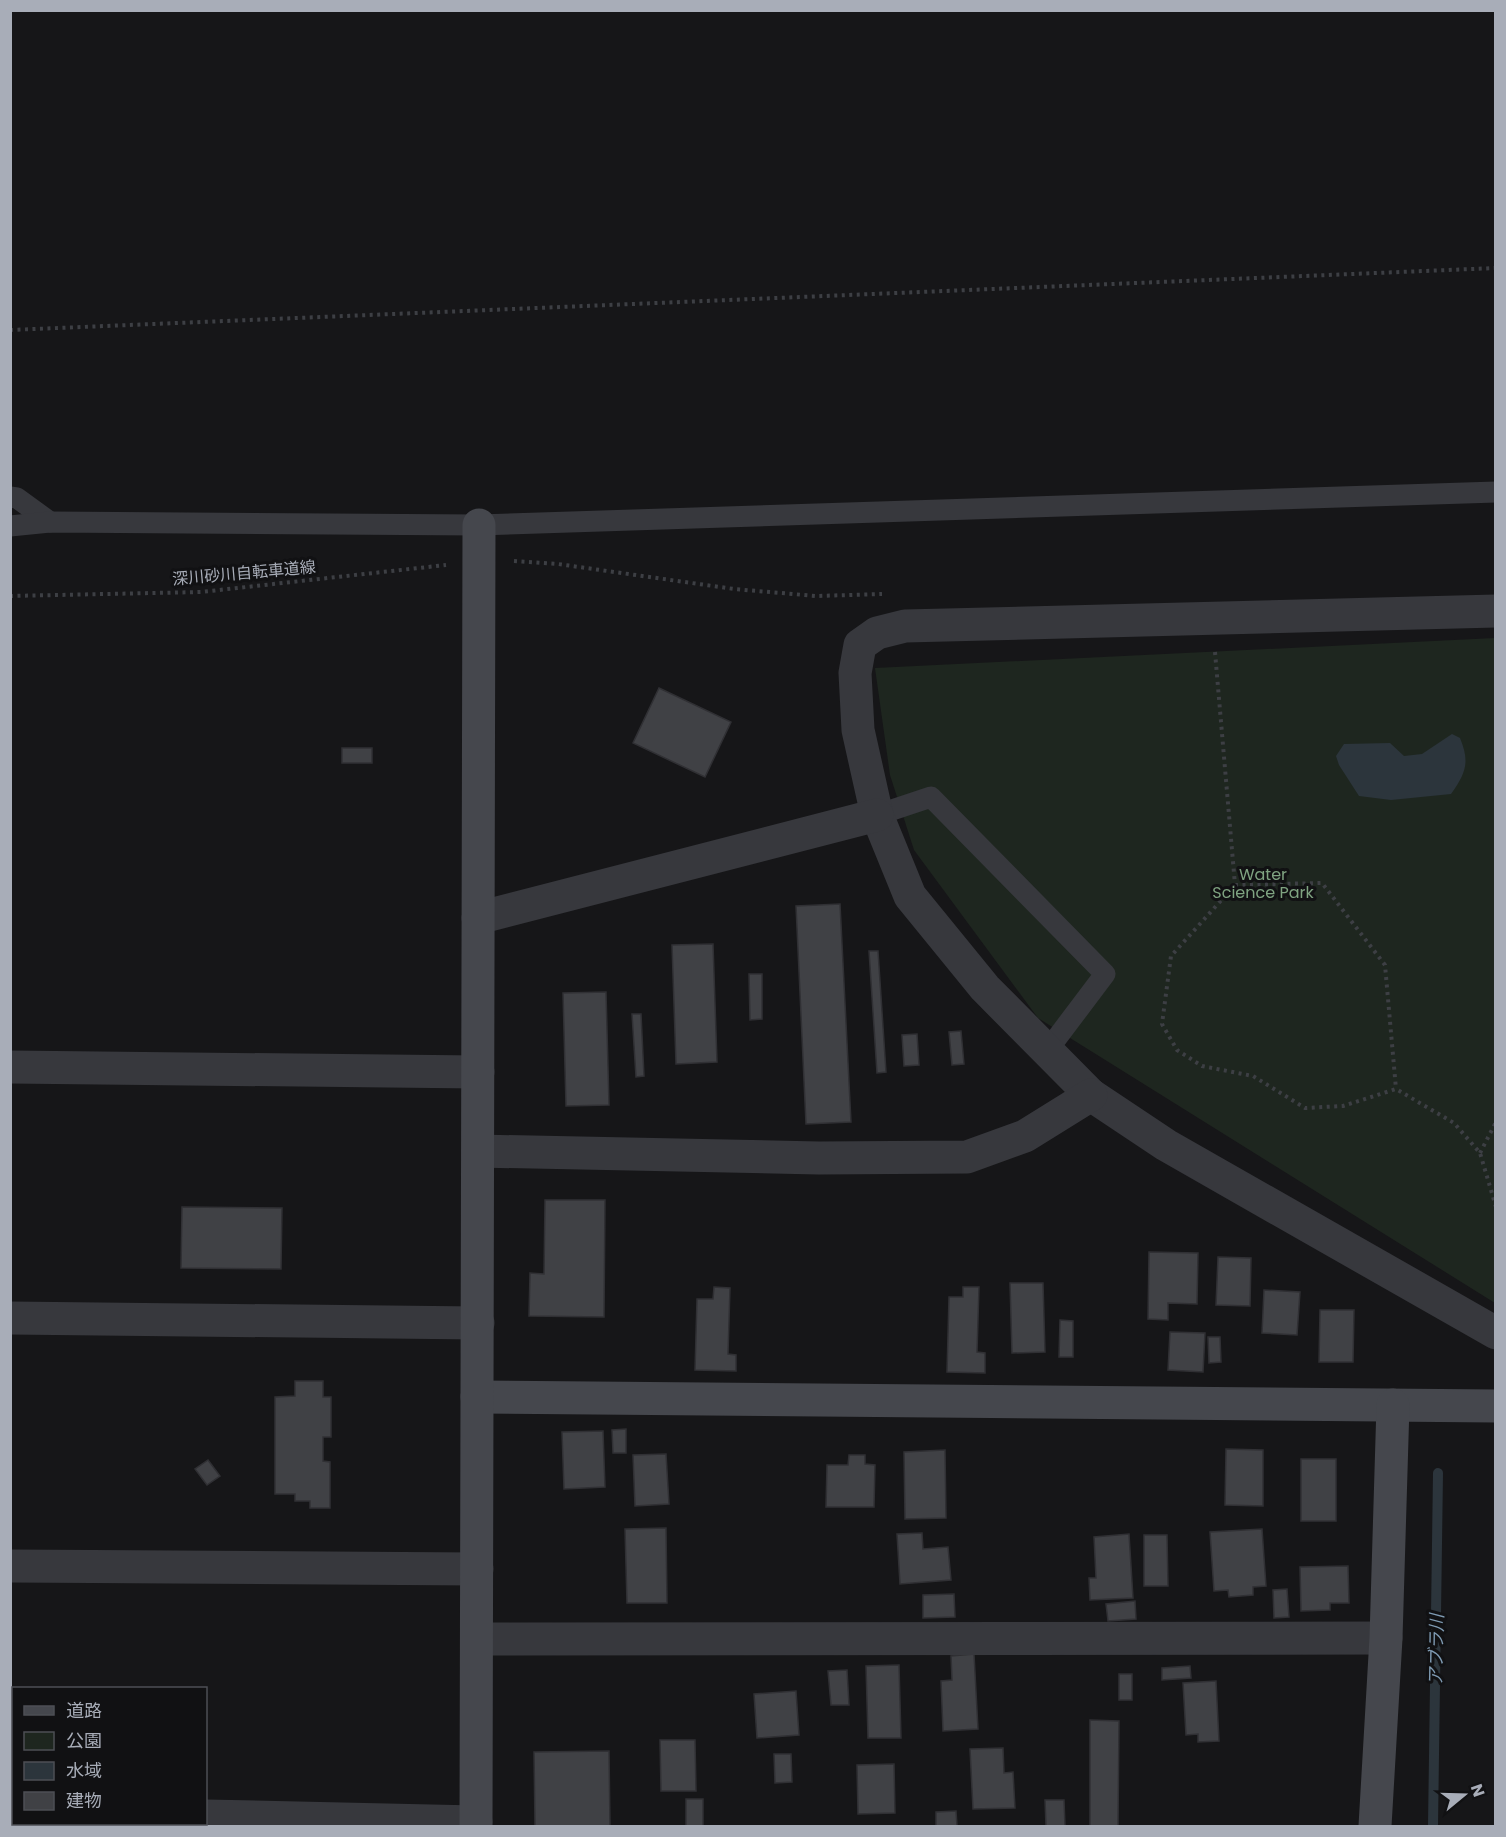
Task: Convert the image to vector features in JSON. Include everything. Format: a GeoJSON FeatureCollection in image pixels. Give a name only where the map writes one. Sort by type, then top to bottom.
{"type":"FeatureCollection","features":[{"type":"Feature","properties":{"kind":"street"},"geometry":{"type":"LineString","coordinates":[[207,1816],[476,1824],[480,525]]}},
{"type":"Feature","properties":{"kind":"street"},"geometry":{"type":"LineString","coordinates":[[1496,611],[905,626],[877,633],[860,645],[855,673],[858,730],[877,815],[910,896],[986,988],[1047,1051],[1091,1095],[1166,1145],[1496,1333]]}},
{"type":"Feature","properties":{"kind":"street"},"geometry":{"type":"LineString","coordinates":[[478,918],[877,815]]}},
{"type":"Feature","properties":{"kind":"street"},"geometry":{"type":"LineString","coordinates":[[10,1067],[478,1072]]}},
{"type":"Feature","properties":{"kind":"street"},"geometry":{"type":"LineString","coordinates":[[478,1151],[819,1158],[967,1157],[1025,1136],[1091,1095]]}},
{"type":"Feature","properties":{"kind":"street"},"geometry":{"type":"LineString","coordinates":[[10,1318],[478,1323]]}},
{"type":"Feature","properties":{"kind":"street"},"geometry":{"type":"LineString","coordinates":[[477,1397],[1496,1407]]}},
{"type":"Feature","properties":{"kind":"street"},"geometry":{"type":"LineString","coordinates":[[1375,1827],[1386,1638],[1393,1405]]}},
{"type":"Feature","properties":{"kind":"street"},"geometry":{"type":"LineString","coordinates":[[10,1566],[477,1569]]}},
{"type":"Feature","properties":{"kind":"street"},"geometry":{"type":"LineString","coordinates":[[477,1640],[1386,1638]]}},
{"type":"Feature","properties":{"kind":"lane"},"geometry":{"type":"LineString","coordinates":[[10,525],[50,522],[480,525],[1496,492]]}},
{"type":"Feature","properties":{"kind":"lane"},"geometry":{"type":"LineString","coordinates":[[10,497],[17,498],[50,522]]}},
{"type":"Feature","properties":{"kind":"lane"},"geometry":{"type":"LineString","coordinates":[[877,815],[932,797],[1105,974],[1047,1051]]}},
{"type":"Feature","properties":{"kind":"path"},"geometry":{"type":"LineString","coordinates":[[10,330],[1496,268]]}},
{"type":"Feature","properties":{"kind":"path","name":"深川砂川自転車道線"},"geometry":{"type":"LineString","coordinates":[[10,596],[201,592],[479,562],[524,561],[734,590],[816,596],[887,593]]}},
{"type":"Feature","properties":{"kind":"path"},"geometry":{"type":"LineString","coordinates":[[1212,618],[1235,885]]}},
{"type":"Feature","properties":{"kind":"path"},"geometry":{"type":"LineString","coordinates":[[1396,1089],[1385,965],[1322,883],[1235,885],[1171,956],[1162,1024],[1177,1050],[1202,1066],[1253,1076],[1305,1108],[1343,1106],[1396,1089],[1454,1123],[1480,1153],[1496,1207]]}},
{"type":"Feature","properties":{"kind":"path"},"geometry":{"type":"LineString","coordinates":[[1480,1153],[1496,1122]]}},
{"type":"Feature","properties":{"kind":"green space","name":"Water Science Park"},"geometry":{"type":"Polygon","coordinates":[[[1495,638],[1495,1303],[1038,1018],[914,850],[890,775],[875,668],[1495,638]]]}},
{"type":"Feature","properties":{"kind":"water"},"geometry":{"type":"Polygon","coordinates":[[[1452,734],[1460,738],[1466,761],[1460,780],[1451,794],[1391,800],[1359,796],[1339,765],[1336,756],[1344,744],[1390,743],[1404,756],[1422,754],[1452,734]]]}},
{"type":"Feature","properties":{"kind":"building"},"geometry":{"type":"Polygon","coordinates":[[[659,688],[731,722],[705,777],[633,743],[659,688]]]}},
{"type":"Feature","properties":{"kind":"building"},"geometry":{"type":"Polygon","coordinates":[[[342,748],[372,748],[372,763],[342,763],[342,748]]]}},
{"type":"Feature","properties":{"kind":"building"},"geometry":{"type":"Polygon","coordinates":[[[840,904],[851,1122],[806,1124],[796,906],[840,904]]]}},
{"type":"Feature","properties":{"kind":"building"},"geometry":{"type":"Polygon","coordinates":[[[713,944],[717,1062],[676,1064],[672,945],[713,944]]]}},
{"type":"Feature","properties":{"kind":"building"},"geometry":{"type":"Polygon","coordinates":[[[869,951],[878,951],[886,1072],[877,1073],[869,951]]]}},
{"type":"Feature","properties":{"kind":"building"},"geometry":{"type":"Polygon","coordinates":[[[749,974],[762,974],[762,1019],[750,1020],[749,974]]]}},
{"type":"Feature","properties":{"kind":"building"},"geometry":{"type":"Polygon","coordinates":[[[606,992],[609,1105],[566,1106],[563,993],[606,992]]]}},
{"type":"Feature","properties":{"kind":"building"},"geometry":{"type":"Polygon","coordinates":[[[632,1014],[641,1014],[644,1076],[636,1077],[632,1014]]]}},
{"type":"Feature","properties":{"kind":"building"},"geometry":{"type":"Polygon","coordinates":[[[961,1031],[964,1064],[952,1065],[949,1032],[961,1031]]]}},
{"type":"Feature","properties":{"kind":"building"},"geometry":{"type":"Polygon","coordinates":[[[917,1034],[919,1065],[904,1066],[902,1035],[917,1034]]]}},
{"type":"Feature","properties":{"kind":"building"},"geometry":{"type":"Polygon","coordinates":[[[545,1200],[605,1200],[604,1317],[529,1316],[530,1273],[544,1274],[545,1200]]]}},
{"type":"Feature","properties":{"kind":"building"},"geometry":{"type":"Polygon","coordinates":[[[182,1207],[282,1208],[281,1269],[181,1268],[182,1207]]]}},
{"type":"Feature","properties":{"kind":"building"},"geometry":{"type":"Polygon","coordinates":[[[1149,1252],[1198,1253],[1197,1304],[1168,1303],[1168,1320],[1148,1319],[1149,1252]]]}},
{"type":"Feature","properties":{"kind":"building"},"geometry":{"type":"Polygon","coordinates":[[[1218,1257],[1251,1258],[1250,1306],[1216,1305],[1218,1257]]]}},
{"type":"Feature","properties":{"kind":"building"},"geometry":{"type":"Polygon","coordinates":[[[1010,1283],[1043,1283],[1045,1352],[1012,1353],[1010,1283]]]}},
{"type":"Feature","properties":{"kind":"building"},"geometry":{"type":"Polygon","coordinates":[[[714,1287],[730,1288],[728,1354],[736,1355],[736,1371],[695,1370],[697,1299],[713,1299],[714,1287]]]}},
{"type":"Feature","properties":{"kind":"building"},"geometry":{"type":"Polygon","coordinates":[[[963,1287],[979,1287],[977,1352],[985,1353],[985,1373],[947,1372],[949,1297],[963,1297],[963,1287]]]}},
{"type":"Feature","properties":{"kind":"building"},"geometry":{"type":"Polygon","coordinates":[[[1264,1290],[1300,1292],[1297,1335],[1262,1333],[1264,1290]]]}},
{"type":"Feature","properties":{"kind":"building"},"geometry":{"type":"Polygon","coordinates":[[[1320,1310],[1354,1310],[1353,1362],[1319,1362],[1320,1310]]]}},
{"type":"Feature","properties":{"kind":"building"},"geometry":{"type":"Polygon","coordinates":[[[1060,1320],[1073,1321],[1073,1357],[1059,1357],[1060,1320]]]}},
{"type":"Feature","properties":{"kind":"building"},"geometry":{"type":"Polygon","coordinates":[[[1170,1332],[1205,1333],[1203,1372],[1168,1370],[1170,1332]]]}},
{"type":"Feature","properties":{"kind":"building"},"geometry":{"type":"Polygon","coordinates":[[[1208,1337],[1220,1337],[1221,1362],[1209,1363],[1208,1337]]]}},
{"type":"Feature","properties":{"kind":"building"},"geometry":{"type":"Polygon","coordinates":[[[295,1381],[323,1381],[323,1397],[331,1397],[331,1437],[323,1437],[323,1461],[330,1462],[330,1508],[310,1508],[310,1501],[295,1501],[295,1494],[275,1494],[275,1397],[295,1396],[295,1381]]]}},
{"type":"Feature","properties":{"kind":"building"},"geometry":{"type":"Polygon","coordinates":[[[626,1429],[626,1453],[613,1453],[612,1430],[626,1429]]]}},
{"type":"Feature","properties":{"kind":"building"},"geometry":{"type":"Polygon","coordinates":[[[603,1431],[605,1487],[564,1489],[562,1432],[603,1431]]]}},
{"type":"Feature","properties":{"kind":"building"},"geometry":{"type":"Polygon","coordinates":[[[1226,1449],[1263,1450],[1263,1506],[1225,1505],[1226,1449]]]}},
{"type":"Feature","properties":{"kind":"building"},"geometry":{"type":"Polygon","coordinates":[[[945,1450],[946,1518],[905,1519],[904,1452],[945,1450]]]}},
{"type":"Feature","properties":{"kind":"building"},"geometry":{"type":"Polygon","coordinates":[[[666,1454],[669,1504],[635,1506],[633,1455],[666,1454]]]}},
{"type":"Feature","properties":{"kind":"building"},"geometry":{"type":"Polygon","coordinates":[[[849,1455],[865,1455],[865,1464],[875,1465],[874,1507],[826,1507],[827,1465],[848,1465],[849,1455]]]}},
{"type":"Feature","properties":{"kind":"building"},"geometry":{"type":"Polygon","coordinates":[[[1301,1459],[1336,1459],[1336,1521],[1301,1521],[1301,1459]]]}},
{"type":"Feature","properties":{"kind":"building"},"geometry":{"type":"Polygon","coordinates":[[[208,1460],[220,1476],[207,1485],[195,1469],[208,1460]]]}},
{"type":"Feature","properties":{"kind":"building"},"geometry":{"type":"Polygon","coordinates":[[[666,1528],[667,1603],[627,1603],[625,1529],[666,1528]]]}},
{"type":"Feature","properties":{"kind":"building"},"geometry":{"type":"Polygon","coordinates":[[[1262,1529],[1266,1586],[1253,1587],[1253,1595],[1229,1597],[1228,1590],[1214,1591],[1210,1532],[1262,1529]]]}},
{"type":"Feature","properties":{"kind":"building"},"geometry":{"type":"Polygon","coordinates":[[[922,1533],[923,1549],[948,1547],[951,1580],[900,1584],[897,1534],[922,1533]]]}},
{"type":"Feature","properties":{"kind":"building"},"geometry":{"type":"Polygon","coordinates":[[[1129,1534],[1133,1598],[1090,1600],[1089,1578],[1096,1578],[1094,1537],[1129,1534]]]}},
{"type":"Feature","properties":{"kind":"building"},"geometry":{"type":"Polygon","coordinates":[[[1144,1535],[1167,1535],[1168,1586],[1144,1586],[1144,1535]]]}},
{"type":"Feature","properties":{"kind":"building"},"geometry":{"type":"Polygon","coordinates":[[[1348,1566],[1349,1603],[1330,1603],[1330,1610],[1301,1611],[1300,1567],[1348,1566]]]}},
{"type":"Feature","properties":{"kind":"building"},"geometry":{"type":"Polygon","coordinates":[[[1287,1589],[1289,1617],[1274,1618],[1273,1590],[1287,1589]]]}},
{"type":"Feature","properties":{"kind":"building"},"geometry":{"type":"Polygon","coordinates":[[[954,1594],[955,1617],[923,1618],[923,1595],[954,1594]]]}},
{"type":"Feature","properties":{"kind":"building"},"geometry":{"type":"Polygon","coordinates":[[[1135,1601],[1136,1619],[1108,1621],[1106,1604],[1135,1601]]]}},
{"type":"Feature","properties":{"kind":"building"},"geometry":{"type":"Polygon","coordinates":[[[974,1654],[978,1729],[943,1731],[941,1681],[952,1680],[951,1656],[974,1654]]]}},
{"type":"Feature","properties":{"kind":"building"},"geometry":{"type":"Polygon","coordinates":[[[899,1665],[901,1738],[868,1738],[866,1666],[899,1665]]]}},
{"type":"Feature","properties":{"kind":"building"},"geometry":{"type":"Polygon","coordinates":[[[1190,1666],[1191,1678],[1162,1680],[1162,1668],[1190,1666]]]}},
{"type":"Feature","properties":{"kind":"building"},"geometry":{"type":"Polygon","coordinates":[[[847,1670],[849,1705],[831,1705],[828,1671],[847,1670]]]}},
{"type":"Feature","properties":{"kind":"building"},"geometry":{"type":"Polygon","coordinates":[[[1119,1674],[1132,1674],[1132,1700],[1119,1700],[1119,1674]]]}},
{"type":"Feature","properties":{"kind":"building"},"geometry":{"type":"Polygon","coordinates":[[[1216,1681],[1219,1741],[1198,1742],[1198,1734],[1186,1735],[1183,1683],[1216,1681]]]}},
{"type":"Feature","properties":{"kind":"building"},"geometry":{"type":"Polygon","coordinates":[[[796,1691],[799,1735],[757,1738],[754,1694],[796,1691]]]}},
{"type":"Feature","properties":{"kind":"building"},"geometry":{"type":"Polygon","coordinates":[[[10,1695],[12,1695],[12,1765],[10,1765],[10,1695]]]}},
{"type":"Feature","properties":{"kind":"building"},"geometry":{"type":"Polygon","coordinates":[[[1090,1720],[1119,1721],[1118,1826],[1090,1826],[1090,1720]]]}},
{"type":"Feature","properties":{"kind":"building"},"geometry":{"type":"Polygon","coordinates":[[[660,1740],[695,1740],[696,1791],[661,1791],[660,1740]]]}},
{"type":"Feature","properties":{"kind":"building"},"geometry":{"type":"Polygon","coordinates":[[[1003,1748],[1004,1773],[1013,1772],[1015,1808],[973,1809],[970,1749],[1003,1748]]]}},
{"type":"Feature","properties":{"kind":"building"},"geometry":{"type":"Polygon","coordinates":[[[609,1751],[610,1826],[535,1826],[534,1752],[609,1751]]]}},
{"type":"Feature","properties":{"kind":"building"},"geometry":{"type":"Polygon","coordinates":[[[774,1754],[791,1754],[792,1782],[775,1783],[774,1754]]]}},
{"type":"Feature","properties":{"kind":"building"},"geometry":{"type":"Polygon","coordinates":[[[894,1764],[895,1813],[858,1814],[857,1765],[894,1764]]]}},
{"type":"Feature","properties":{"kind":"building"},"geometry":{"type":"Polygon","coordinates":[[[686,1799],[703,1799],[703,1826],[686,1826],[686,1799]]]}},
{"type":"Feature","properties":{"kind":"building"},"geometry":{"type":"Polygon","coordinates":[[[1045,1800],[1064,1800],[1065,1826],[1046,1826],[1045,1800]]]}},
{"type":"Feature","properties":{"kind":"building"},"geometry":{"type":"Polygon","coordinates":[[[956,1811],[957,1826],[936,1826],[936,1812],[956,1811]]]}},
{"type":"Feature","properties":{"kind":"waterway","name":"アブラ川"},"geometry":{"type":"LineString","coordinates":[[1433,1826],[1438,1473]]}}]}
